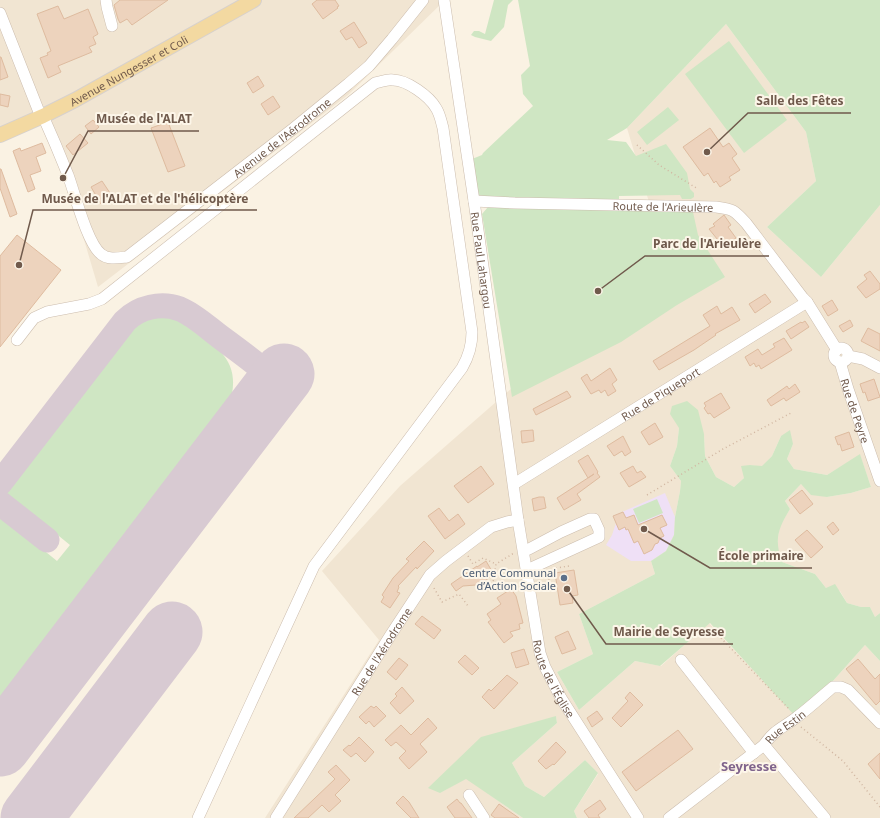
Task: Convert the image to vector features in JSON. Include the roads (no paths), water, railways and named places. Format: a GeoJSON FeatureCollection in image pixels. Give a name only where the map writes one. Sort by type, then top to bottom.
{"type":"FeatureCollection","features":[{"type":"Feature","properties":{"kind":"main road","name":"Avenue Nungesser et Coli"},"geometry":{"type":"LineString","coordinates":[[0,135],[75,100],[254,0]]}},
{"type":"Feature","properties":{"kind":"street"},"geometry":{"type":"LineString","coordinates":[[106,0],[112,26]]}},
{"type":"Feature","properties":{"kind":"street","name":"Avenue de l'Aérodrome"},"geometry":{"type":"LineString","coordinates":[[0,13],[39,112],[43,116],[68,176],[87,231],[96,248],[102,255],[113,259],[127,257],[282,138],[348,84],[368,66],[423,0]]}},
{"type":"Feature","properties":{"kind":"street","name":"Rue Paul Lahargou"},"geometry":{"type":"LineString","coordinates":[[444,0],[474,201],[518,520]]}},
{"type":"Feature","properties":{"kind":"street"},"geometry":{"type":"LineString","coordinates":[[17,340],[34,318],[47,312],[89,304],[102,299],[375,83],[394,80],[409,85],[428,97],[436,107],[443,128],[471,325],[472,344],[469,357],[314,566],[198,818]]}},
{"type":"Feature","properties":{"kind":"street","name":"Route de l'Arieulère"},"geometry":{"type":"LineString","coordinates":[[474,201],[716,207],[730,209],[736,212],[746,223],[807,302]]}},
{"type":"Feature","properties":{"kind":"street","name":"Rue de Peyre"},"geometry":{"type":"LineString","coordinates":[[807,302],[837,350],[835,353],[835,359],[844,359],[848,390],[880,481]]}},
{"type":"Feature","properties":{"kind":"street","name":"Rue de Piqueport"},"geometry":{"type":"LineString","coordinates":[[514,484],[807,302]]}},
{"type":"Feature","properties":{"kind":"street"},"geometry":{"type":"LineString","coordinates":[[844,359],[863,359],[880,368]]}},
{"type":"Feature","properties":{"kind":"street"},"geometry":{"type":"LineString","coordinates":[[524,550],[529,550],[561,532],[590,519],[594,519],[599,530],[599,537],[527,570]]}},
{"type":"Feature","properties":{"kind":"street","name":"Route de l'Église"},"geometry":{"type":"LineString","coordinates":[[518,520],[540,652],[545,667],[561,698],[638,818]]}},
{"type":"Feature","properties":{"kind":"street","name":"Rue de l'Aérodrome"},"geometry":{"type":"LineString","coordinates":[[276,818],[428,577],[446,561],[491,527],[518,520]]}},
{"type":"Feature","properties":{"kind":"street"},"geometry":{"type":"LineString","coordinates":[[681,660],[754,753]]}},
{"type":"Feature","properties":{"kind":"street","name":"Rue Estin"},"geometry":{"type":"LineString","coordinates":[[669,818],[754,753],[764,745],[779,728],[795,719],[833,687],[841,687],[848,690],[880,723]]}},
{"type":"Feature","properties":{"kind":"street"},"geometry":{"type":"LineString","coordinates":[[764,745],[825,818]]}},
{"type":"Feature","properties":{"kind":"street"},"geometry":{"type":"LineString","coordinates":[[469,795],[484,818]]}},
{"type":"Feature","properties":{"kind":"place","name":"Salle des Fêtes"},"geometry":{"type":"Point","coordinates":[707,152]}},
{"type":"Feature","properties":{"kind":"place","name":"Musée de l'ALAT"},"geometry":{"type":"Point","coordinates":[63,178]}},
{"type":"Feature","properties":{"kind":"place","name":"Musée de l'ALAT et de l'hélicoptère"},"geometry":{"type":"Point","coordinates":[19,265]}},
{"type":"Feature","properties":{"kind":"place","name":"Parc de l'Arieulère"},"geometry":{"type":"Point","coordinates":[598,291]}},
{"type":"Feature","properties":{"kind":"place","name":"École primaire"},"geometry":{"type":"Point","coordinates":[644,529]}},
{"type":"Feature","properties":{"kind":"place","name":"Centre Communal d’Action Sociale"},"geometry":{"type":"Point","coordinates":[564,578]}},
{"type":"Feature","properties":{"kind":"place","name":"Mairie de Seyresse"},"geometry":{"type":"Point","coordinates":[567,589]}},
{"type":"Feature","properties":{"kind":"district","name":"Seyresse"},"geometry":{"type":"Point","coordinates":[749,766]}}]}
